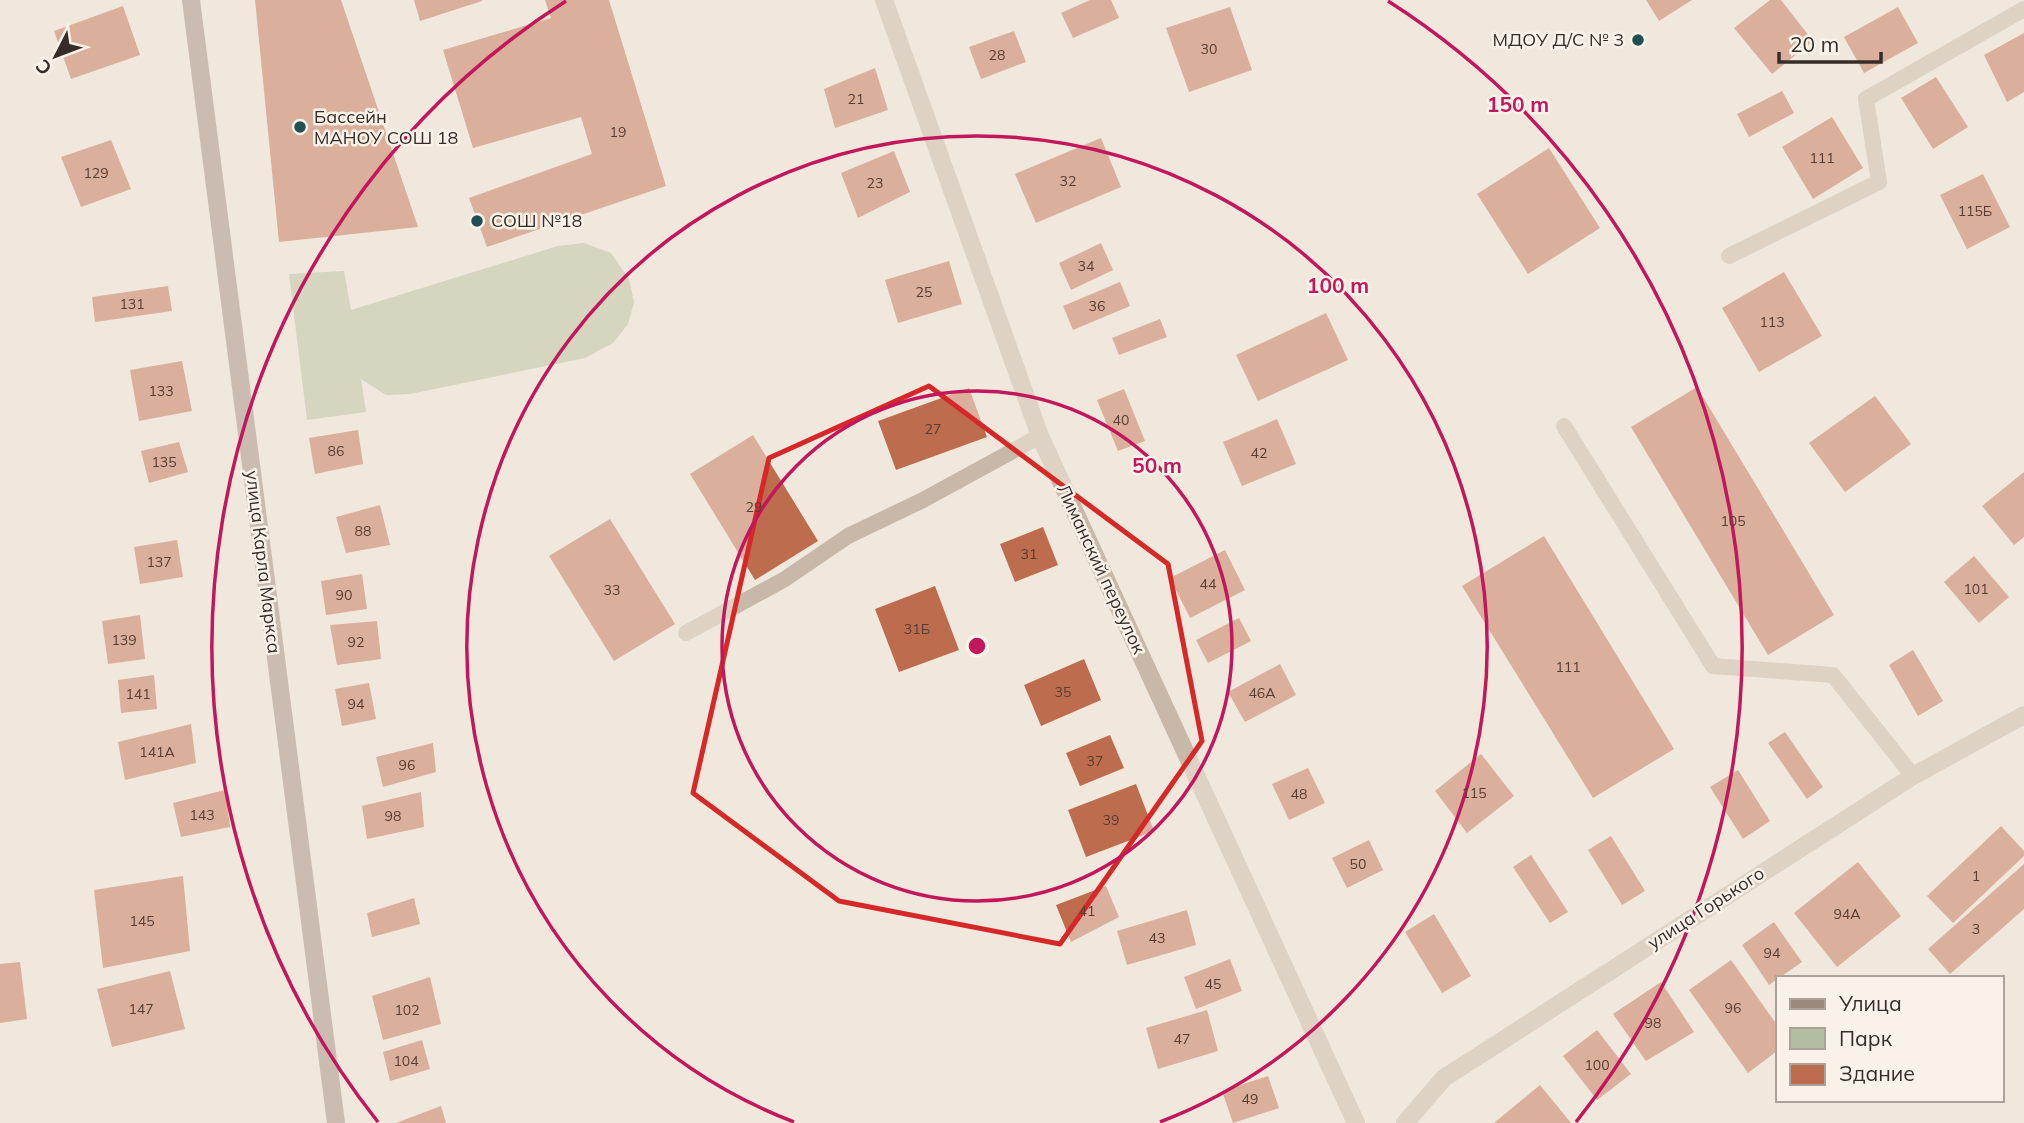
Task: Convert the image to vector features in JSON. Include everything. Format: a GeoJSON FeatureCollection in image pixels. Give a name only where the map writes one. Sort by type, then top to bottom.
{"type":"FeatureCollection","features":[{"type":"Feature","properties":{"kind":"main road","name":"улица Карла Маркса"},"geometry":{"type":"LineString","coordinates":[[191,0],[336,1123]]}},
{"type":"Feature","properties":{"kind":"street","name":"Лиманский переулок"},"geometry":{"type":"LineString","coordinates":[[884,0],[1040,436],[1356,1123]]}},
{"type":"Feature","properties":{"kind":"street","name":"улица Горького"},"geometry":{"type":"LineString","coordinates":[[1405,1123],[1444,1078],[1913,776],[2021,723]]}},
{"type":"Feature","properties":{"kind":"lane"},"geometry":{"type":"LineString","coordinates":[[1729,257],[1879,182],[1866,99],[2024,9]]}},
{"type":"Feature","properties":{"kind":"lane"},"geometry":{"type":"LineString","coordinates":[[1564,426],[1713,666],[1833,675],[1913,776]]}},
{"type":"Feature","properties":{"kind":"lane"},"geometry":{"type":"LineString","coordinates":[[685,634],[785,579],[848,536],[923,500],[1040,436]]}},
{"type":"Feature","properties":{"kind":"highlighted area"},"geometry":{"type":"Polygon","coordinates":[[[929,386],[1168,564],[1202,741],[1060,944],[839,901],[693,793],[769,458],[929,386]]]}},
{"type":"Feature","properties":{"kind":"green space"},"geometry":{"type":"Polygon","coordinates":[[[584,243],[611,253],[629,279],[634,302],[628,324],[613,343],[585,358],[410,394],[386,395],[361,379],[366,412],[307,420],[289,274],[344,271],[351,310],[558,246],[584,243]]]}},
{"type":"Feature","properties":{"kind":"building"},"geometry":{"type":"Polygon","coordinates":[[[255,0],[341,0],[418,227],[279,242],[255,0]]]}},
{"type":"Feature","properties":{"kind":"building"},"geometry":{"type":"Polygon","coordinates":[[[414,0],[482,0],[482,1],[420,21],[414,0]]]}},
{"type":"Feature","properties":{"kind":"building"},"geometry":{"type":"Polygon","coordinates":[[[545,0],[609,0],[666,186],[487,247],[469,198],[592,154],[581,117],[473,148],[443,50],[551,18],[545,0]]]}},
{"type":"Feature","properties":{"kind":"building"},"geometry":{"type":"Polygon","coordinates":[[[1090,0],[1111,0],[1119,18],[1073,38],[1061,13],[1090,0]]]}},
{"type":"Feature","properties":{"kind":"building"},"geometry":{"type":"Polygon","coordinates":[[[1646,0],[1692,0],[1659,21],[1646,0]]]}},
{"type":"Feature","properties":{"kind":"building"},"geometry":{"type":"Polygon","coordinates":[[[1770,0],[1781,0],[1813,41],[1772,74],[1734,28],[1770,0]]]}},
{"type":"Feature","properties":{"kind":"building"},"geometry":{"type":"Polygon","coordinates":[[[123,6],[140,55],[71,79],[54,31],[123,6]]]}},
{"type":"Feature","properties":{"kind":"building"},"geometry":{"type":"Polygon","coordinates":[[[1230,7],[1252,70],[1189,92],[1166,28],[1230,7]]]}},
{"type":"Feature","properties":{"kind":"building"},"geometry":{"type":"Polygon","coordinates":[[[1898,7],[1918,43],[1864,73],[1844,37],[1898,7]]]}},
{"type":"Feature","properties":{"kind":"building"},"geometry":{"type":"Polygon","coordinates":[[[1014,31],[1026,62],[981,79],[969,47],[1014,31]]]}},
{"type":"Feature","properties":{"kind":"building"},"geometry":{"type":"Polygon","coordinates":[[[2024,33],[2024,92],[2007,102],[1984,55],[2024,33]]]}},
{"type":"Feature","properties":{"kind":"building"},"geometry":{"type":"Polygon","coordinates":[[[875,68],[888,110],[835,128],[824,89],[875,68]]]}},
{"type":"Feature","properties":{"kind":"building"},"geometry":{"type":"Polygon","coordinates":[[[1936,77],[1968,127],[1933,149],[1901,98],[1936,77]]]}},
{"type":"Feature","properties":{"kind":"building"},"geometry":{"type":"Polygon","coordinates":[[[1782,91],[1794,113],[1749,137],[1737,114],[1782,91]]]}},
{"type":"Feature","properties":{"kind":"building"},"geometry":{"type":"Polygon","coordinates":[[[1832,117],[1863,168],[1813,199],[1782,147],[1832,117]]]}},
{"type":"Feature","properties":{"kind":"building"},"geometry":{"type":"Polygon","coordinates":[[[1101,138],[1121,187],[1036,223],[1015,174],[1101,138]]]}},
{"type":"Feature","properties":{"kind":"building"},"geometry":{"type":"Polygon","coordinates":[[[111,140],[131,189],[81,207],[61,157],[111,140]]]}},
{"type":"Feature","properties":{"kind":"building"},"geometry":{"type":"Polygon","coordinates":[[[1549,148],[1600,228],[1528,274],[1477,194],[1549,148]]]}},
{"type":"Feature","properties":{"kind":"building"},"geometry":{"type":"Polygon","coordinates":[[[894,151],[910,192],[858,218],[841,173],[894,151]]]}},
{"type":"Feature","properties":{"kind":"building"},"geometry":{"type":"Polygon","coordinates":[[[1983,174],[2010,227],[1967,249],[1940,195],[1983,174]]]}},
{"type":"Feature","properties":{"kind":"building"},"geometry":{"type":"Polygon","coordinates":[[[1101,243],[1113,270],[1071,290],[1059,263],[1101,243]]]}},
{"type":"Feature","properties":{"kind":"building"},"geometry":{"type":"Polygon","coordinates":[[[949,261],[962,304],[898,323],[885,280],[949,261]]]}},
{"type":"Feature","properties":{"kind":"building"},"geometry":{"type":"Polygon","coordinates":[[[1784,272],[1822,336],[1759,372],[1722,308],[1784,272]]]}},
{"type":"Feature","properties":{"kind":"building"},"geometry":{"type":"Polygon","coordinates":[[[1120,282],[1130,306],[1073,330],[1063,306],[1120,282]]]}},
{"type":"Feature","properties":{"kind":"building"},"geometry":{"type":"Polygon","coordinates":[[[168,286],[172,311],[95,322],[92,297],[168,286]]]}},
{"type":"Feature","properties":{"kind":"building"},"geometry":{"type":"Polygon","coordinates":[[[1326,313],[1348,360],[1258,401],[1236,355],[1326,313]]]}},
{"type":"Feature","properties":{"kind":"building"},"geometry":{"type":"Polygon","coordinates":[[[1160,319],[1167,337],[1119,355],[1112,338],[1160,319]]]}},
{"type":"Feature","properties":{"kind":"building"},"geometry":{"type":"Polygon","coordinates":[[[182,361],[192,411],[139,421],[130,370],[182,361]]]}},
{"type":"Feature","properties":{"kind":"building"},"geometry":{"type":"Polygon","coordinates":[[[1697,387],[1834,615],[1768,655],[1631,427],[1697,387]]]}},
{"type":"Feature","properties":{"kind":"building"},"geometry":{"type":"Polygon","coordinates":[[[969,388],[987,437],[896,470],[878,421],[969,388]]]}},
{"type":"Feature","properties":{"kind":"building"},"geometry":{"type":"Polygon","coordinates":[[[1124,389],[1145,441],[1118,451],[1097,400],[1124,389]]]}},
{"type":"Feature","properties":{"kind":"building"},"geometry":{"type":"Polygon","coordinates":[[[1875,396],[1911,444],[1845,492],[1809,443],[1875,396]]]}},
{"type":"Feature","properties":{"kind":"building"},"geometry":{"type":"Polygon","coordinates":[[[1277,419],[1296,464],[1242,486],[1223,442],[1277,419]]]}},
{"type":"Feature","properties":{"kind":"building"},"geometry":{"type":"Polygon","coordinates":[[[358,430],[363,464],[315,474],[309,438],[358,430]]]}},
{"type":"Feature","properties":{"kind":"building"},"geometry":{"type":"Polygon","coordinates":[[[753,435],[818,541],[755,580],[690,474],[753,435]]]}},
{"type":"Feature","properties":{"kind":"building"},"geometry":{"type":"Polygon","coordinates":[[[179,442],[188,472],[149,483],[141,451],[179,442]]]}},
{"type":"Feature","properties":{"kind":"building"},"geometry":{"type":"Polygon","coordinates":[[[2024,472],[2024,537],[2014,545],[1982,506],[2024,472]]]}},
{"type":"Feature","properties":{"kind":"building"},"geometry":{"type":"Polygon","coordinates":[[[380,505],[390,545],[346,553],[336,517],[380,505]]]}},
{"type":"Feature","properties":{"kind":"building"},"geometry":{"type":"Polygon","coordinates":[[[610,519],[675,624],[614,661],[549,556],[610,519]]]}},
{"type":"Feature","properties":{"kind":"building"},"geometry":{"type":"Polygon","coordinates":[[[1043,527],[1058,565],[1015,582],[1000,544],[1043,527]]]}},
{"type":"Feature","properties":{"kind":"building"},"geometry":{"type":"Polygon","coordinates":[[[1544,536],[1674,749],[1593,798],[1462,586],[1544,536]]]}},
{"type":"Feature","properties":{"kind":"building"},"geometry":{"type":"Polygon","coordinates":[[[177,540],[183,577],[140,584],[134,547],[177,540]]]}},
{"type":"Feature","properties":{"kind":"building"},"geometry":{"type":"Polygon","coordinates":[[[1225,550],[1245,590],[1190,618],[1170,578],[1225,550]]]}},
{"type":"Feature","properties":{"kind":"building"},"geometry":{"type":"Polygon","coordinates":[[[1974,556],[2009,597],[1979,623],[1944,582],[1974,556]]]}},
{"type":"Feature","properties":{"kind":"building"},"geometry":{"type":"Polygon","coordinates":[[[362,574],[367,609],[326,615],[321,581],[362,574]]]}},
{"type":"Feature","properties":{"kind":"building"},"geometry":{"type":"Polygon","coordinates":[[[935,586],[959,650],[899,672],[875,609],[935,586]]]}},
{"type":"Feature","properties":{"kind":"building"},"geometry":{"type":"Polygon","coordinates":[[[140,615],[145,659],[108,664],[102,621],[140,615]]]}},
{"type":"Feature","properties":{"kind":"building"},"geometry":{"type":"Polygon","coordinates":[[[1239,618],[1251,641],[1208,663],[1196,640],[1239,618]]]}},
{"type":"Feature","properties":{"kind":"building"},"geometry":{"type":"Polygon","coordinates":[[[377,621],[381,659],[337,665],[330,625],[377,621]]]}},
{"type":"Feature","properties":{"kind":"building"},"geometry":{"type":"Polygon","coordinates":[[[1913,650],[1943,701],[1918,716],[1889,665],[1913,650]]]}},
{"type":"Feature","properties":{"kind":"building"},"geometry":{"type":"Polygon","coordinates":[[[1084,659],[1101,700],[1041,726],[1024,685],[1084,659]]]}},
{"type":"Feature","properties":{"kind":"building"},"geometry":{"type":"Polygon","coordinates":[[[1280,664],[1296,695],[1245,722],[1228,692],[1280,664]]]}},
{"type":"Feature","properties":{"kind":"building"},"geometry":{"type":"Polygon","coordinates":[[[154,675],[157,709],[121,713],[118,680],[154,675]]]}},
{"type":"Feature","properties":{"kind":"building"},"geometry":{"type":"Polygon","coordinates":[[[369,683],[376,719],[342,726],[335,689],[369,683]]]}},
{"type":"Feature","properties":{"kind":"building"},"geometry":{"type":"Polygon","coordinates":[[[191,724],[196,763],[125,780],[118,742],[191,724]]]}},
{"type":"Feature","properties":{"kind":"building"},"geometry":{"type":"Polygon","coordinates":[[[1785,732],[1823,787],[1807,799],[1768,743],[1785,732]]]}},
{"type":"Feature","properties":{"kind":"building"},"geometry":{"type":"Polygon","coordinates":[[[1110,735],[1124,768],[1080,786],[1066,753],[1110,735]]]}},
{"type":"Feature","properties":{"kind":"building"},"geometry":{"type":"Polygon","coordinates":[[[433,743],[436,772],[383,787],[376,757],[433,743]]]}},
{"type":"Feature","properties":{"kind":"building"},"geometry":{"type":"Polygon","coordinates":[[[1481,754],[1514,796],[1467,833],[1435,791],[1481,754]]]}},
{"type":"Feature","properties":{"kind":"building"},"geometry":{"type":"Polygon","coordinates":[[[1308,768],[1325,803],[1289,820],[1272,784],[1308,768]]]}},
{"type":"Feature","properties":{"kind":"building"},"geometry":{"type":"Polygon","coordinates":[[[1738,770],[1770,821],[1743,839],[1710,787],[1738,770]]]}},
{"type":"Feature","properties":{"kind":"building"},"geometry":{"type":"Polygon","coordinates":[[[1136,784],[1154,831],[1086,857],[1068,810],[1136,784]]]}},
{"type":"Feature","properties":{"kind":"building"},"geometry":{"type":"Polygon","coordinates":[[[225,790],[230,827],[181,837],[173,803],[225,790]]]}},
{"type":"Feature","properties":{"kind":"building"},"geometry":{"type":"Polygon","coordinates":[[[421,792],[424,827],[367,839],[362,806],[421,792]]]}},
{"type":"Feature","properties":{"kind":"building"},"geometry":{"type":"Polygon","coordinates":[[[2001,826],[2024,851],[2024,856],[1953,923],[1927,896],[2001,826]]]}},
{"type":"Feature","properties":{"kind":"building"},"geometry":{"type":"Polygon","coordinates":[[[1611,836],[1645,891],[1622,905],[1588,850],[1611,836]]]}},
{"type":"Feature","properties":{"kind":"building"},"geometry":{"type":"Polygon","coordinates":[[[1369,840],[1383,870],[1347,888],[1332,858],[1369,840]]]}},
{"type":"Feature","properties":{"kind":"building"},"geometry":{"type":"Polygon","coordinates":[[[1531,855],[1568,912],[1550,923],[1513,867],[1531,855]]]}},
{"type":"Feature","properties":{"kind":"building"},"geometry":{"type":"Polygon","coordinates":[[[1858,862],[1901,916],[1837,967],[1794,913],[1858,862]]]}},
{"type":"Feature","properties":{"kind":"building"},"geometry":{"type":"Polygon","coordinates":[[[2024,864],[2024,909],[1950,974],[1928,949],[2024,864]]]}},
{"type":"Feature","properties":{"kind":"building"},"geometry":{"type":"Polygon","coordinates":[[[183,876],[190,951],[103,968],[94,890],[183,876]]]}},
{"type":"Feature","properties":{"kind":"building"},"geometry":{"type":"Polygon","coordinates":[[[1106,886],[1119,917],[1071,942],[1056,905],[1106,886]]]}},
{"type":"Feature","properties":{"kind":"building"},"geometry":{"type":"Polygon","coordinates":[[[414,898],[420,924],[372,937],[367,913],[414,898]]]}},
{"type":"Feature","properties":{"kind":"building"},"geometry":{"type":"Polygon","coordinates":[[[1187,910],[1196,945],[1127,965],[1117,931],[1187,910]]]}},
{"type":"Feature","properties":{"kind":"building"},"geometry":{"type":"Polygon","coordinates":[[[1434,914],[1471,976],[1442,993],[1405,932],[1434,914]]]}},
{"type":"Feature","properties":{"kind":"building"},"geometry":{"type":"Polygon","coordinates":[[[1774,922],[1802,962],[1782,976],[1776,976],[1776,980],[1769,985],[1742,945],[1774,922]]]}},
{"type":"Feature","properties":{"kind":"building"},"geometry":{"type":"Polygon","coordinates":[[[1230,959],[1242,991],[1196,1009],[1184,977],[1230,959]]]}},
{"type":"Feature","properties":{"kind":"building"},"geometry":{"type":"Polygon","coordinates":[[[1731,960],[1776,1024],[1776,1052],[1748,1073],[1689,990],[1731,960]]]}},
{"type":"Feature","properties":{"kind":"building"},"geometry":{"type":"Polygon","coordinates":[[[20,962],[27,1019],[0,1023],[0,964],[20,962]]]}},
{"type":"Feature","properties":{"kind":"building"},"geometry":{"type":"Polygon","coordinates":[[[170,971],[185,1029],[112,1047],[97,989],[170,971]]]}},
{"type":"Feature","properties":{"kind":"building"},"geometry":{"type":"Polygon","coordinates":[[[430,977],[441,1024],[383,1040],[372,996],[430,977]]]}},
{"type":"Feature","properties":{"kind":"building"},"geometry":{"type":"Polygon","coordinates":[[[1661,982],[1694,1032],[1646,1061],[1613,1014],[1661,982]]]}},
{"type":"Feature","properties":{"kind":"building"},"geometry":{"type":"Polygon","coordinates":[[[1207,1010],[1218,1051],[1158,1069],[1146,1028],[1207,1010]]]}},
{"type":"Feature","properties":{"kind":"building"},"geometry":{"type":"Polygon","coordinates":[[[1597,1030],[1631,1074],[1597,1100],[1563,1056],[1597,1030]]]}},
{"type":"Feature","properties":{"kind":"building"},"geometry":{"type":"Polygon","coordinates":[[[422,1040],[430,1069],[390,1081],[383,1052],[422,1040]]]}},
{"type":"Feature","properties":{"kind":"building"},"geometry":{"type":"Polygon","coordinates":[[[1268,1076],[1279,1108],[1233,1123],[1222,1091],[1268,1076]]]}},
{"type":"Feature","properties":{"kind":"building"},"geometry":{"type":"Polygon","coordinates":[[[1540,1085],[1571,1123],[1494,1123],[1540,1085]]]}},
{"type":"Feature","properties":{"kind":"building"},"geometry":{"type":"Polygon","coordinates":[[[441,1106],[446,1123],[396,1123],[441,1106]]]}},
{"type":"Feature","properties":{"kind":"place","name":"МДОУ Д/С № 3"},"geometry":{"type":"Point","coordinates":[1638,40]}},
{"type":"Feature","properties":{"kind":"place","name":"Бассейн МАНОУ СОШ 18"},"geometry":{"type":"Point","coordinates":[300,127]}},
{"type":"Feature","properties":{"kind":"place","name":"СОШ №18"},"geometry":{"type":"Point","coordinates":[477,221]}}]}
